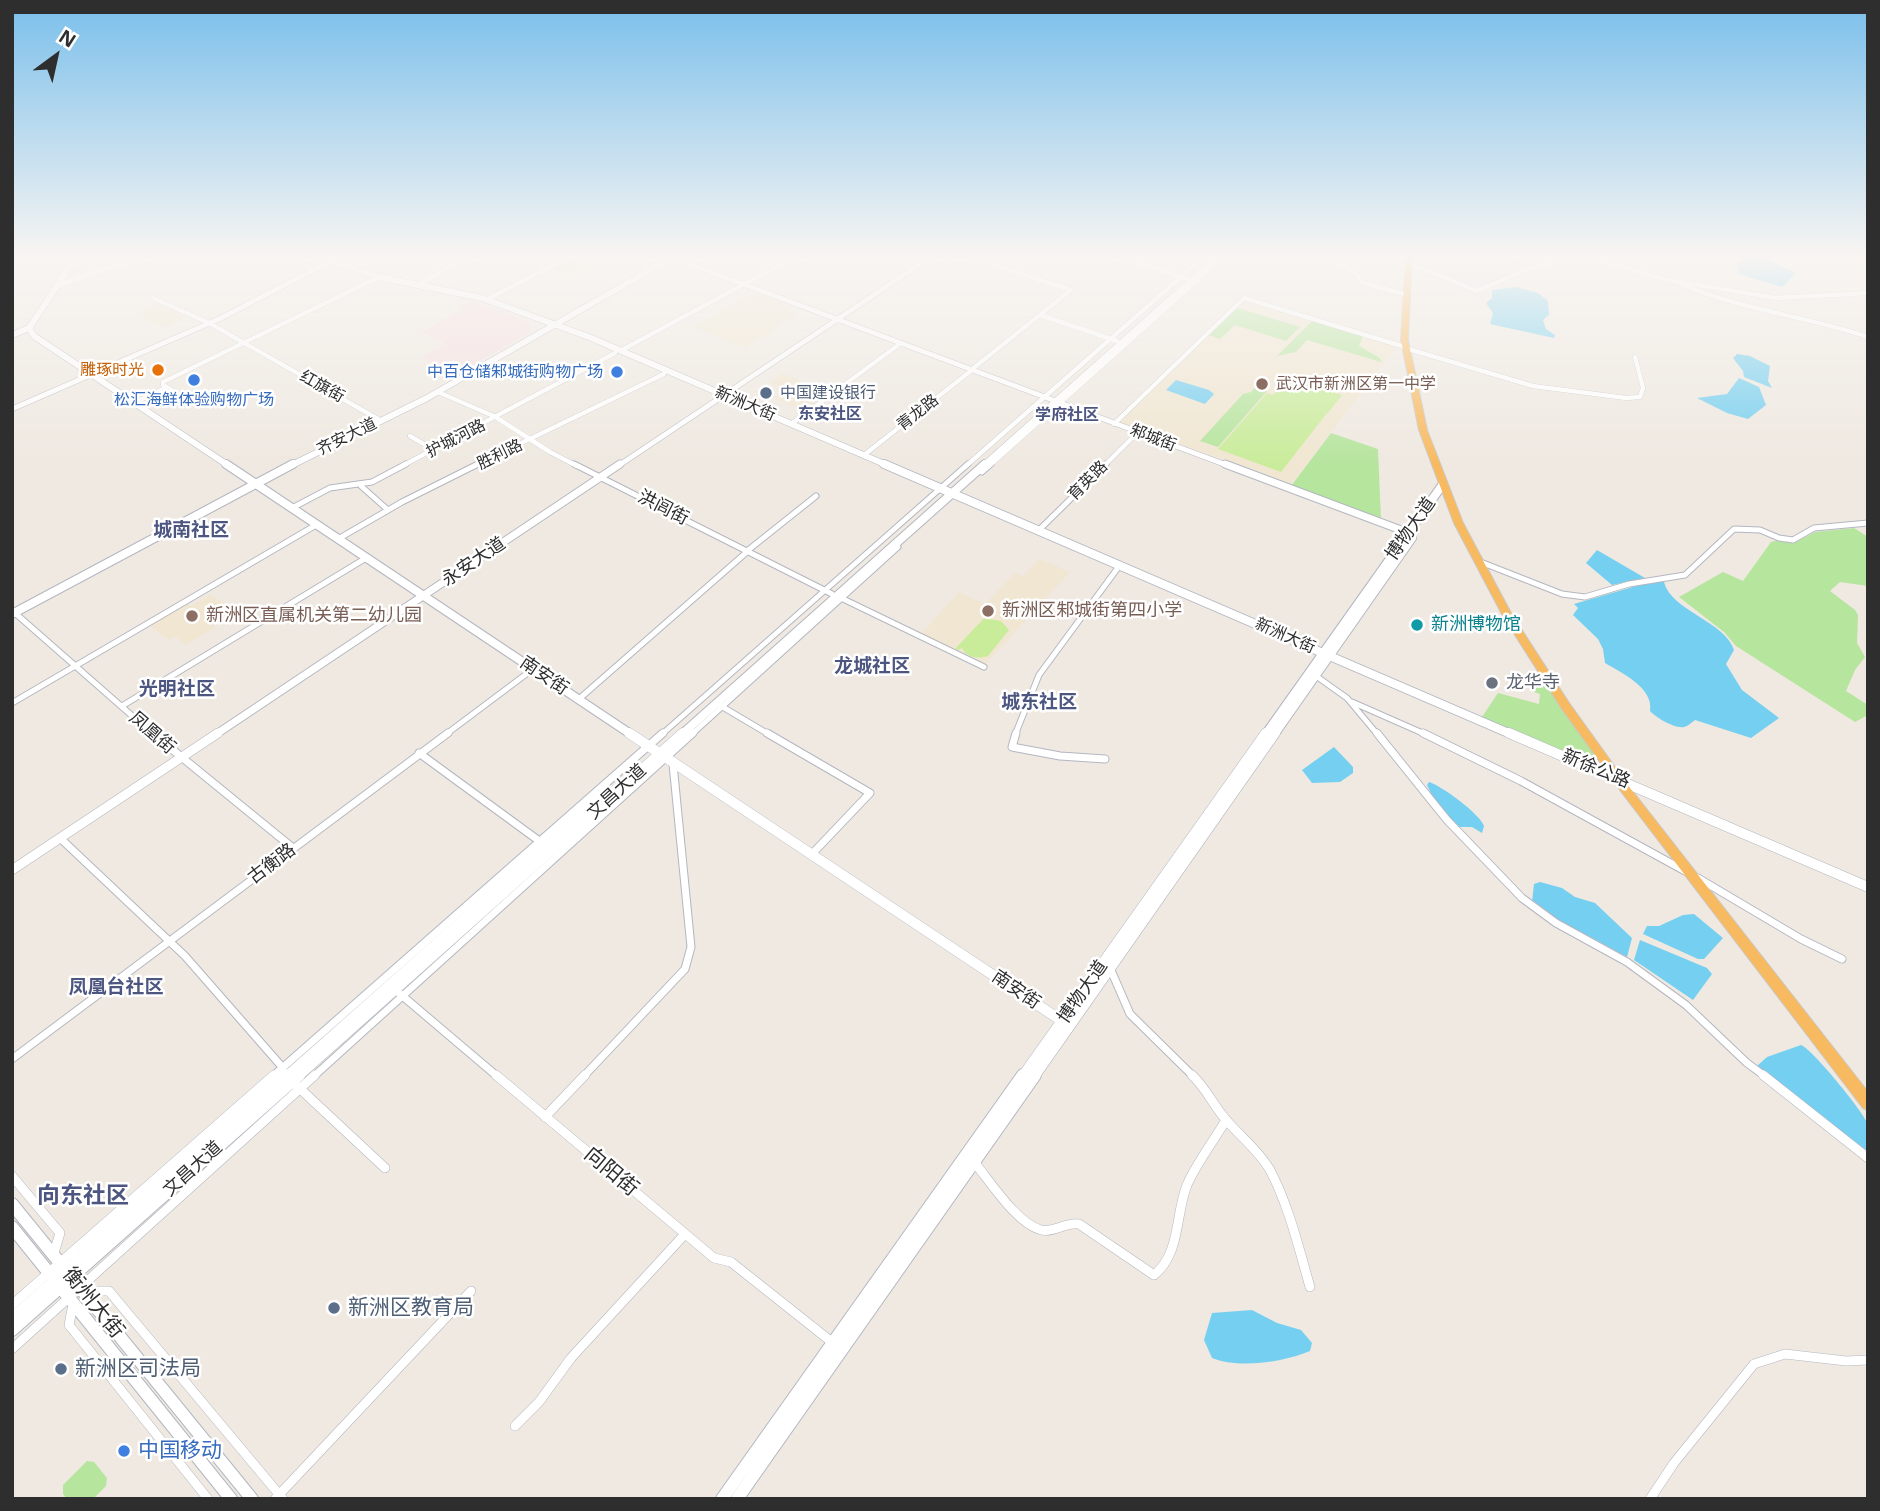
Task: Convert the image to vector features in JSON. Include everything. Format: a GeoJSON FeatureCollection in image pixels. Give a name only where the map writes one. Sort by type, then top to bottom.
{"type":"FeatureCollection","features":[{"type":"Feature","properties":{"kind":"highway"},"geometry":{"type":"LineString","coordinates":[[1405,325],[1405,348],[1418,418],[1444,488],[1478,561],[1529,651],[1617,778],[1868,1103]]}},
{"type":"Feature","properties":{"kind":"main road"},"geometry":{"type":"LineString","coordinates":[[12,337],[26,330],[30,325]]}},
{"type":"Feature","properties":{"kind":"main road","name":"齐安大道"},"geometry":{"type":"LineString","coordinates":[[13,612],[253,482],[435,390],[547,325]]}},
{"type":"Feature","properties":{"kind":"main road","name":"齐安大道"},"geometry":{"type":"LineString","coordinates":[[253,482],[438,392],[548,325]]}},
{"type":"Feature","properties":{"kind":"main road","name":"新洲大街"},"geometry":{"type":"LineString","coordinates":[[554,325],[1326,655]]}},
{"type":"Feature","properties":{"kind":"main road","name":"文昌大道"},"geometry":{"type":"LineString","coordinates":[[1053,400],[1131,325]]}},
{"type":"Feature","properties":{"kind":"main road","name":"文昌大道"},"geometry":{"type":"LineString","coordinates":[[290,1078],[398,993],[834,594],[1140,325]]}},
{"type":"Feature","properties":{"kind":"main road","name":"南安街"},"geometry":{"type":"LineString","coordinates":[[26,330],[1062,1021]]}},
{"type":"Feature","properties":{"kind":"main road","name":"新洲大街"},"geometry":{"type":"LineString","coordinates":[[618,352],[664,374],[864,455],[1309,652],[1326,655]]}},
{"type":"Feature","properties":{"kind":"main road","name":"博物大道"},"geometry":{"type":"LineString","coordinates":[[737,1499],[1316,676],[1326,655],[1409,533],[1444,488]]}},
{"type":"Feature","properties":{"kind":"main road","name":"博物大道"},"geometry":{"type":"LineString","coordinates":[[722,1499],[1444,488]]}},
{"type":"Feature","properties":{"kind":"main road","name":"文昌大道"},"geometry":{"type":"LineString","coordinates":[[12,1330],[61,1288],[69,1274],[290,1078],[543,843],[660,754],[719,705],[834,594]]}},
{"type":"Feature","properties":{"kind":"main road","name":"新徐公路"},"geometry":{"type":"LineString","coordinates":[[1326,655],[1868,887]]}},
{"type":"Feature","properties":{"kind":"main road","name":"衡州大街"},"geometry":{"type":"LineString","coordinates":[[12,1204],[253,1499]]}},
{"type":"Feature","properties":{"kind":"main road","name":"衡州大街"},"geometry":{"type":"LineString","coordinates":[[12,1227],[231,1499]]}},
{"type":"Feature","properties":{"kind":"main road","name":"文昌大道"},"geometry":{"type":"LineString","coordinates":[[12,1319],[61,1288]]}},
{"type":"Feature","properties":{"kind":"street"},"geometry":{"type":"LineString","coordinates":[[12,409],[206,325]]}},
{"type":"Feature","properties":{"kind":"street","name":"红旗街"},"geometry":{"type":"LineString","coordinates":[[212,325],[378,419]]}},
{"type":"Feature","properties":{"kind":"street"},"geometry":{"type":"LineString","coordinates":[[184,397],[162,383],[282,325]]}},
{"type":"Feature","properties":{"kind":"street","name":"护城河路"},"geometry":{"type":"LineString","coordinates":[[292,508],[330,488],[361,486],[497,418],[669,325]]}},
{"type":"Feature","properties":{"kind":"street","name":"永安大道"},"geometry":{"type":"LineString","coordinates":[[12,870],[829,325]]}},
{"type":"Feature","properties":{"kind":"street","name":"邾城街"},"geometry":{"type":"LineString","coordinates":[[852,325],[1409,533]]}},
{"type":"Feature","properties":{"kind":"street","name":"青龙路"},"geometry":{"type":"LineString","coordinates":[[864,455],[1028,325]]}},
{"type":"Feature","properties":{"kind":"street"},"geometry":{"type":"LineString","coordinates":[[1068,325],[1114,340]]}},
{"type":"Feature","properties":{"kind":"street"},"geometry":{"type":"LineString","coordinates":[[1053,400],[1143,325]]}},
{"type":"Feature","properties":{"kind":"street"},"geometry":{"type":"LineString","coordinates":[[1114,424],[1217,325]]}},
{"type":"Feature","properties":{"kind":"street"},"geometry":{"type":"LineString","coordinates":[[1329,325],[1533,386],[1626,398],[1640,397],[1643,390],[1634,357]]}},
{"type":"Feature","properties":{"kind":"street"},"geometry":{"type":"LineString","coordinates":[[1831,325],[1868,337]]}},
{"type":"Feature","properties":{"kind":"street"},"geometry":{"type":"LineString","coordinates":[[791,424],[901,343]]}},
{"type":"Feature","properties":{"kind":"street","name":"胜利路"},"geometry":{"type":"LineString","coordinates":[[338,539],[388,510],[608,401],[643,387],[664,374]]}},
{"type":"Feature","properties":{"kind":"street"},"geometry":{"type":"LineString","coordinates":[[134,403],[167,387]]}},
{"type":"Feature","properties":{"kind":"street","name":"洪闾街"},"geometry":{"type":"LineString","coordinates":[[438,392],[497,418],[530,440],[601,477],[984,667]]}},
{"type":"Feature","properties":{"kind":"street","name":"育英路"},"geometry":{"type":"LineString","coordinates":[[1039,530],[1138,432]]}},
{"type":"Feature","properties":{"kind":"street"},"geometry":{"type":"LineString","coordinates":[[410,436],[434,450]]}},
{"type":"Feature","properties":{"kind":"street"},"geometry":{"type":"LineString","coordinates":[[361,486],[388,510]]}},
{"type":"Feature","properties":{"kind":"street"},"geometry":{"type":"LineString","coordinates":[[579,699],[747,551],[816,496]]}},
{"type":"Feature","properties":{"kind":"street"},"geometry":{"type":"LineString","coordinates":[[1478,561],[1562,594],[1585,597],[1641,581],[1685,575],[1734,529],[1760,530],[1779,538],[1793,540],[1814,528],[1868,523]]}},
{"type":"Feature","properties":{"kind":"street"},"geometry":{"type":"LineString","coordinates":[[12,703],[316,525]]}},
{"type":"Feature","properties":{"kind":"street"},"geometry":{"type":"LineString","coordinates":[[122,706],[366,558]]}},
{"type":"Feature","properties":{"kind":"street"},"geometry":{"type":"LineString","coordinates":[[1105,759],[1060,756],[1012,747],[1039,674],[1117,569]]}},
{"type":"Feature","properties":{"kind":"street","name":"凤凰街"},"geometry":{"type":"LineString","coordinates":[[13,612],[181,758],[293,848]]}},
{"type":"Feature","properties":{"kind":"street","name":"古衡路"},"geometry":{"type":"LineString","coordinates":[[12,1059],[533,669]]}},
{"type":"Feature","properties":{"kind":"street"},"geometry":{"type":"LineString","coordinates":[[1316,676],[1348,701],[1413,775],[1447,820],[1522,898],[1556,923],[1627,962],[1686,1005],[1747,1063],[1794,1097],[1868,1158]]}},
{"type":"Feature","properties":{"kind":"street"},"geometry":{"type":"LineString","coordinates":[[1348,701],[1415,727],[1483,760],[1690,874],[1801,939],[1842,959]]}},
{"type":"Feature","properties":{"kind":"street"},"geometry":{"type":"LineString","coordinates":[[719,705],[870,793],[812,855]]}},
{"type":"Feature","properties":{"kind":"street"},"geometry":{"type":"LineString","coordinates":[[419,753],[543,843]]}},
{"type":"Feature","properties":{"kind":"street"},"geometry":{"type":"LineString","coordinates":[[545,1116],[679,976],[687,964],[691,947],[676,777],[660,754]]}},
{"type":"Feature","properties":{"kind":"street"},"geometry":{"type":"LineString","coordinates":[[60,838],[170,941],[290,1078],[385,1168]]}},
{"type":"Feature","properties":{"kind":"street"},"geometry":{"type":"LineString","coordinates":[[1110,968],[1130,1014],[1206,1088],[1226,1120],[1254,1148],[1270,1171],[1297,1240],[1310,1287]]}},
{"type":"Feature","properties":{"kind":"street","name":"向阳街"},"geometry":{"type":"LineString","coordinates":[[398,993],[685,1234],[715,1258],[731,1262],[833,1343]]}},
{"type":"Feature","properties":{"kind":"street"},"geometry":{"type":"LineString","coordinates":[[12,1349],[61,1288],[69,1274],[290,1078]]}},
{"type":"Feature","properties":{"kind":"street"},"geometry":{"type":"LineString","coordinates":[[974,1162],[1031,1226],[1046,1230],[1069,1223],[1079,1224],[1154,1275],[1162,1269],[1177,1230],[1188,1185],[1226,1120]]}},
{"type":"Feature","properties":{"kind":"street"},"geometry":{"type":"LineString","coordinates":[[12,1176],[60,1233],[69,1274]]}},
{"type":"Feature","properties":{"kind":"street"},"geometry":{"type":"LineString","coordinates":[[515,1426],[539,1402],[571,1358],[685,1234]]}},
{"type":"Feature","properties":{"kind":"street"},"geometry":{"type":"LineString","coordinates":[[69,1274],[109,1291],[279,1497],[471,1291]]}},
{"type":"Feature","properties":{"kind":"street"},"geometry":{"type":"LineString","coordinates":[[12,1305],[61,1288]]}},
{"type":"Feature","properties":{"kind":"street"},"geometry":{"type":"LineString","coordinates":[[61,1288],[69,1325],[208,1499]]}},
{"type":"Feature","properties":{"kind":"street"},"geometry":{"type":"LineString","coordinates":[[1650,1499],[1698,1433],[1746,1380],[1754,1364],[1785,1354],[1846,1361],[1868,1360]]}},
{"type":"Feature","properties":{"kind":"shaded area"},"geometry":{"type":"Polygon","coordinates":[[[435,325],[531,326],[529,333],[457,374],[421,358],[447,344],[421,332],[435,325]]]}},
{"type":"Feature","properties":{"kind":"shaded area"},"geometry":{"type":"Polygon","coordinates":[[[697,325],[781,325],[745,348],[693,327],[697,325]]]}},
{"type":"Feature","properties":{"kind":"shaded area","name":"武汉市新洲区第一中学"},"geometry":{"type":"Polygon","coordinates":[[[1219,325],[1328,325],[1397,346],[1291,484],[1119,422],[1219,325]]]}},
{"type":"Feature","properties":{"kind":"shaded area"},"geometry":{"type":"Polygon","coordinates":[[[782,373],[829,394],[805,412],[773,398],[785,390],[769,383],[782,373]]]}},
{"type":"Feature","properties":{"kind":"shaded area","name":"新洲区邾城街第四小学"},"geometry":{"type":"Polygon","coordinates":[[[1040,559],[1070,572],[985,665],[921,634],[959,592],[985,604],[1015,573],[1023,576],[1040,559]]]}},
{"type":"Feature","properties":{"kind":"shaded area","name":"新洲区直属机关第二幼儿园"},"geometry":{"type":"Polygon","coordinates":[[[210,594],[232,609],[210,623],[216,627],[186,645],[175,636],[168,640],[149,625],[186,603],[191,606],[210,594]]]}},
{"type":"Feature","properties":{"kind":"green space"},"geometry":{"type":"Polygon","coordinates":[[[1220,325],[1292,325],[1300,327],[1286,341],[1235,325],[1220,339],[1208,335],[1220,325]]]}},
{"type":"Feature","properties":{"kind":"green space"},"geometry":{"type":"Polygon","coordinates":[[[1308,325],[1324,325],[1363,336],[1359,346],[1380,358],[1381,362],[1307,340],[1296,352],[1277,356],[1308,325]]]}},
{"type":"Feature","properties":{"kind":"green space"},"geometry":{"type":"Polygon","coordinates":[[[1288,378],[1342,395],[1328,413],[1317,409],[1327,413],[1281,472],[1218,449],[1267,393],[1273,395],[1288,378]]]}},
{"type":"Feature","properties":{"kind":"green space"},"geometry":{"type":"Polygon","coordinates":[[[1262,380],[1267,391],[1218,447],[1200,441],[1243,394],[1251,392],[1262,380]]]}},
{"type":"Feature","properties":{"kind":"green space"},"geometry":{"type":"Polygon","coordinates":[[[1331,433],[1378,449],[1381,520],[1291,486],[1331,433]]]}},
{"type":"Feature","properties":{"kind":"green space"},"geometry":{"type":"Polygon","coordinates":[[[1854,528],[1868,537],[1868,586],[1840,582],[1830,591],[1858,615],[1857,643],[1865,657],[1855,670],[1846,691],[1868,705],[1868,715],[1855,722],[1736,646],[1724,632],[1679,597],[1723,572],[1743,581],[1771,542],[1796,542],[1815,532],[1854,528]]]}},
{"type":"Feature","properties":{"kind":"green space"},"geometry":{"type":"Polygon","coordinates":[[[988,614],[991,616],[989,619],[1001,621],[1009,630],[988,656],[973,657],[962,648],[955,649],[988,614]]]}},
{"type":"Feature","properties":{"kind":"green space"},"geometry":{"type":"Polygon","coordinates":[[[1536,675],[1542,676],[1598,760],[1590,764],[1482,717],[1498,693],[1539,704],[1540,694],[1534,692],[1536,675]]]}},
{"type":"Feature","properties":{"kind":"green space"},"geometry":{"type":"Polygon","coordinates":[[[87,1461],[94,1462],[107,1478],[106,1486],[93,1499],[67,1499],[63,1494],[63,1485],[87,1461]]]}},
{"type":"Feature","properties":{"kind":"water"},"geometry":{"type":"Polygon","coordinates":[[[1492,325],[1545,325],[1546,329],[1555,335],[1554,338],[1492,325]]]}},
{"type":"Feature","properties":{"kind":"water"},"geometry":{"type":"Polygon","coordinates":[[[1737,354],[1750,356],[1770,366],[1768,381],[1772,388],[1744,377],[1743,371],[1733,358],[1737,354]]]}},
{"type":"Feature","properties":{"kind":"water"},"geometry":{"type":"Polygon","coordinates":[[[1739,378],[1759,387],[1766,405],[1748,419],[1727,413],[1697,398],[1727,394],[1739,378]]]}},
{"type":"Feature","properties":{"kind":"water"},"geometry":{"type":"Polygon","coordinates":[[[1176,380],[1214,394],[1205,404],[1166,390],[1176,380]]]}},
{"type":"Feature","properties":{"kind":"water"},"geometry":{"type":"Polygon","coordinates":[[[1597,550],[1645,578],[1612,585],[1586,563],[1597,550]]]}},
{"type":"Feature","properties":{"kind":"water"},"geometry":{"type":"Polygon","coordinates":[[[1657,580],[1664,582],[1677,601],[1710,623],[1729,640],[1734,650],[1726,664],[1742,690],[1779,718],[1751,738],[1695,720],[1684,727],[1676,726],[1650,711],[1650,703],[1642,688],[1605,663],[1598,639],[1573,615],[1578,608],[1574,604],[1657,580]]]}},
{"type":"Feature","properties":{"kind":"water"},"geometry":{"type":"Polygon","coordinates":[[[1334,747],[1353,767],[1353,773],[1340,782],[1312,783],[1302,770],[1334,747]]]}},
{"type":"Feature","properties":{"kind":"water"},"geometry":{"type":"Polygon","coordinates":[[[1429,782],[1476,815],[1484,826],[1482,833],[1472,827],[1458,827],[1434,800],[1427,785],[1429,782]]]}},
{"type":"Feature","properties":{"kind":"water"},"geometry":{"type":"Polygon","coordinates":[[[1540,882],[1562,888],[1575,897],[1595,903],[1632,938],[1627,957],[1551,916],[1532,902],[1534,884],[1540,882]]]}},
{"type":"Feature","properties":{"kind":"water"},"geometry":{"type":"Polygon","coordinates":[[[1694,914],[1723,938],[1704,959],[1698,959],[1643,934],[1647,926],[1659,926],[1683,915],[1694,914]]]}},
{"type":"Feature","properties":{"kind":"water"},"geometry":{"type":"Polygon","coordinates":[[[1640,940],[1707,968],[1712,974],[1693,1000],[1634,960],[1640,940]]]}},
{"type":"Feature","properties":{"kind":"water"},"geometry":{"type":"Polygon","coordinates":[[[1801,1045],[1826,1069],[1865,1118],[1869,1128],[1868,1153],[1757,1066],[1767,1057],[1801,1045]]]}},
{"type":"Feature","properties":{"kind":"water"},"geometry":{"type":"Polygon","coordinates":[[[1252,1310],[1277,1323],[1301,1330],[1312,1343],[1310,1351],[1288,1358],[1248,1364],[1212,1358],[1204,1340],[1212,1313],[1252,1310]]]}},
{"type":"Feature","properties":{"kind":"place","name":"雕琢时光"},"geometry":{"type":"Point","coordinates":[158,370]}},
{"type":"Feature","properties":{"kind":"place","name":"中百仓储邾城街购物广场"},"geometry":{"type":"Point","coordinates":[617,372]}},
{"type":"Feature","properties":{"kind":"place","name":"松汇海鲜体验购物广场"},"geometry":{"type":"Point","coordinates":[194,380]}},
{"type":"Feature","properties":{"kind":"place","name":"武汉市新洲区第一中学"},"geometry":{"type":"Point","coordinates":[1262,384]}},
{"type":"Feature","properties":{"kind":"place","name":"中国建设银行"},"geometry":{"type":"Point","coordinates":[766,393]}},
{"type":"Feature","properties":{"kind":"place","name":"新洲区邾城街第四小学"},"geometry":{"type":"Point","coordinates":[988,611]}},
{"type":"Feature","properties":{"kind":"place","name":"新洲区直属机关第二幼儿园"},"geometry":{"type":"Point","coordinates":[192,616]}},
{"type":"Feature","properties":{"kind":"place","name":"新洲博物馆"},"geometry":{"type":"Point","coordinates":[1417,625]}},
{"type":"Feature","properties":{"kind":"place","name":"龙华寺"},"geometry":{"type":"Point","coordinates":[1492,683]}},
{"type":"Feature","properties":{"kind":"place","name":"新洲区教育局"},"geometry":{"type":"Point","coordinates":[334,1308]}},
{"type":"Feature","properties":{"kind":"place","name":"新洲区司法局"},"geometry":{"type":"Point","coordinates":[61,1369]}},
{"type":"Feature","properties":{"kind":"place","name":"中国移动"},"geometry":{"type":"Point","coordinates":[124,1451]}},
{"type":"Feature","properties":{"kind":"district","name":"东安社区"},"geometry":{"type":"Point","coordinates":[830,414]}},
{"type":"Feature","properties":{"kind":"district","name":"学府社区"},"geometry":{"type":"Point","coordinates":[1067,415]}},
{"type":"Feature","properties":{"kind":"district","name":"城南社区"},"geometry":{"type":"Point","coordinates":[191,531]}},
{"type":"Feature","properties":{"kind":"district","name":"龙城社区"},"geometry":{"type":"Point","coordinates":[872,667]}},
{"type":"Feature","properties":{"kind":"district","name":"光明社区"},"geometry":{"type":"Point","coordinates":[177,690]}},
{"type":"Feature","properties":{"kind":"district","name":"城东社区"},"geometry":{"type":"Point","coordinates":[1039,703]}},
{"type":"Feature","properties":{"kind":"district","name":"凤凰台社区"},"geometry":{"type":"Point","coordinates":[116,988]}},
{"type":"Feature","properties":{"kind":"district","name":"向东社区"},"geometry":{"type":"Point","coordinates":[83,1196]}}]}
